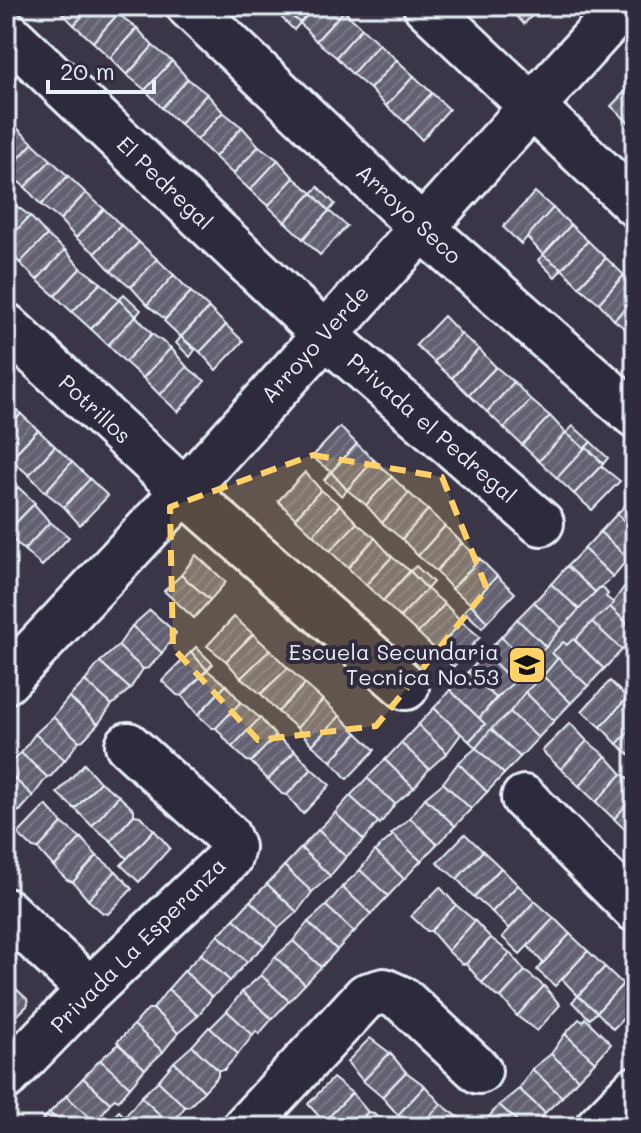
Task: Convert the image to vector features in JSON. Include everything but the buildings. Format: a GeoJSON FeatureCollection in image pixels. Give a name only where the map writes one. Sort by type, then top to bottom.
{"type":"FeatureCollection","features":[{"type":"Feature","properties":{"kind":"street","name":"Arroyo Seco"},"geometry":{"type":"LineString","coordinates":[[189,6],[421,227],[635,415]]}},
{"type":"Feature","properties":{"kind":"street"},"geometry":{"type":"LineString","coordinates":[[426,6],[534,105],[635,204]]}},
{"type":"Feature","properties":{"kind":"street","name":"Arroyo Verde"},"geometry":{"type":"LineString","coordinates":[[15,652],[184,491],[323,333],[623,6]]}},
{"type":"Feature","properties":{"kind":"street","name":"El Pedregal"},"geometry":{"type":"LineString","coordinates":[[6,32],[323,333]]}},
{"type":"Feature","properties":{"kind":"street","name":"Potrillos"},"geometry":{"type":"LineString","coordinates":[[6,326],[184,491],[406,687]]}},
{"type":"Feature","properties":{"kind":"street","name":"Privada el Pedregal"},"geometry":{"type":"LineString","coordinates":[[323,333],[541,523]]}},
{"type":"Feature","properties":{"kind":"street","name":"Privada La Esperanza"},"geometry":{"type":"LineString","coordinates":[[6,1077],[90,990],[229,858],[232,847],[227,835],[128,745]]}},
{"type":"Feature","properties":{"kind":"street"},"geometry":{"type":"LineString","coordinates":[[524,798],[635,909]]}},
{"type":"Feature","properties":{"kind":"street"},"geometry":{"type":"LineString","coordinates":[[6,911],[90,990]]}},
{"type":"Feature","properties":{"kind":"street"},"geometry":{"type":"LineString","coordinates":[[245,1127],[366,996],[384,991],[402,999],[479,1071]]}},
{"type":"Feature","properties":{"kind":"street"},"geometry":{"type":"LineString","coordinates":[[598,1127],[635,1089]]}},
{"type":"Feature","properties":{"kind":"highlighted area"},"geometry":{"type":"Polygon","coordinates":[[[313,455],[442,477],[487,589],[376,726],[258,740],[173,648],[170,507],[313,455]]]}},
{"type":"Feature","properties":{"kind":"place","name":"Escuela Secundaria Tecnica No.53"},"geometry":{"type":"Point","coordinates":[527,665]}}]}
